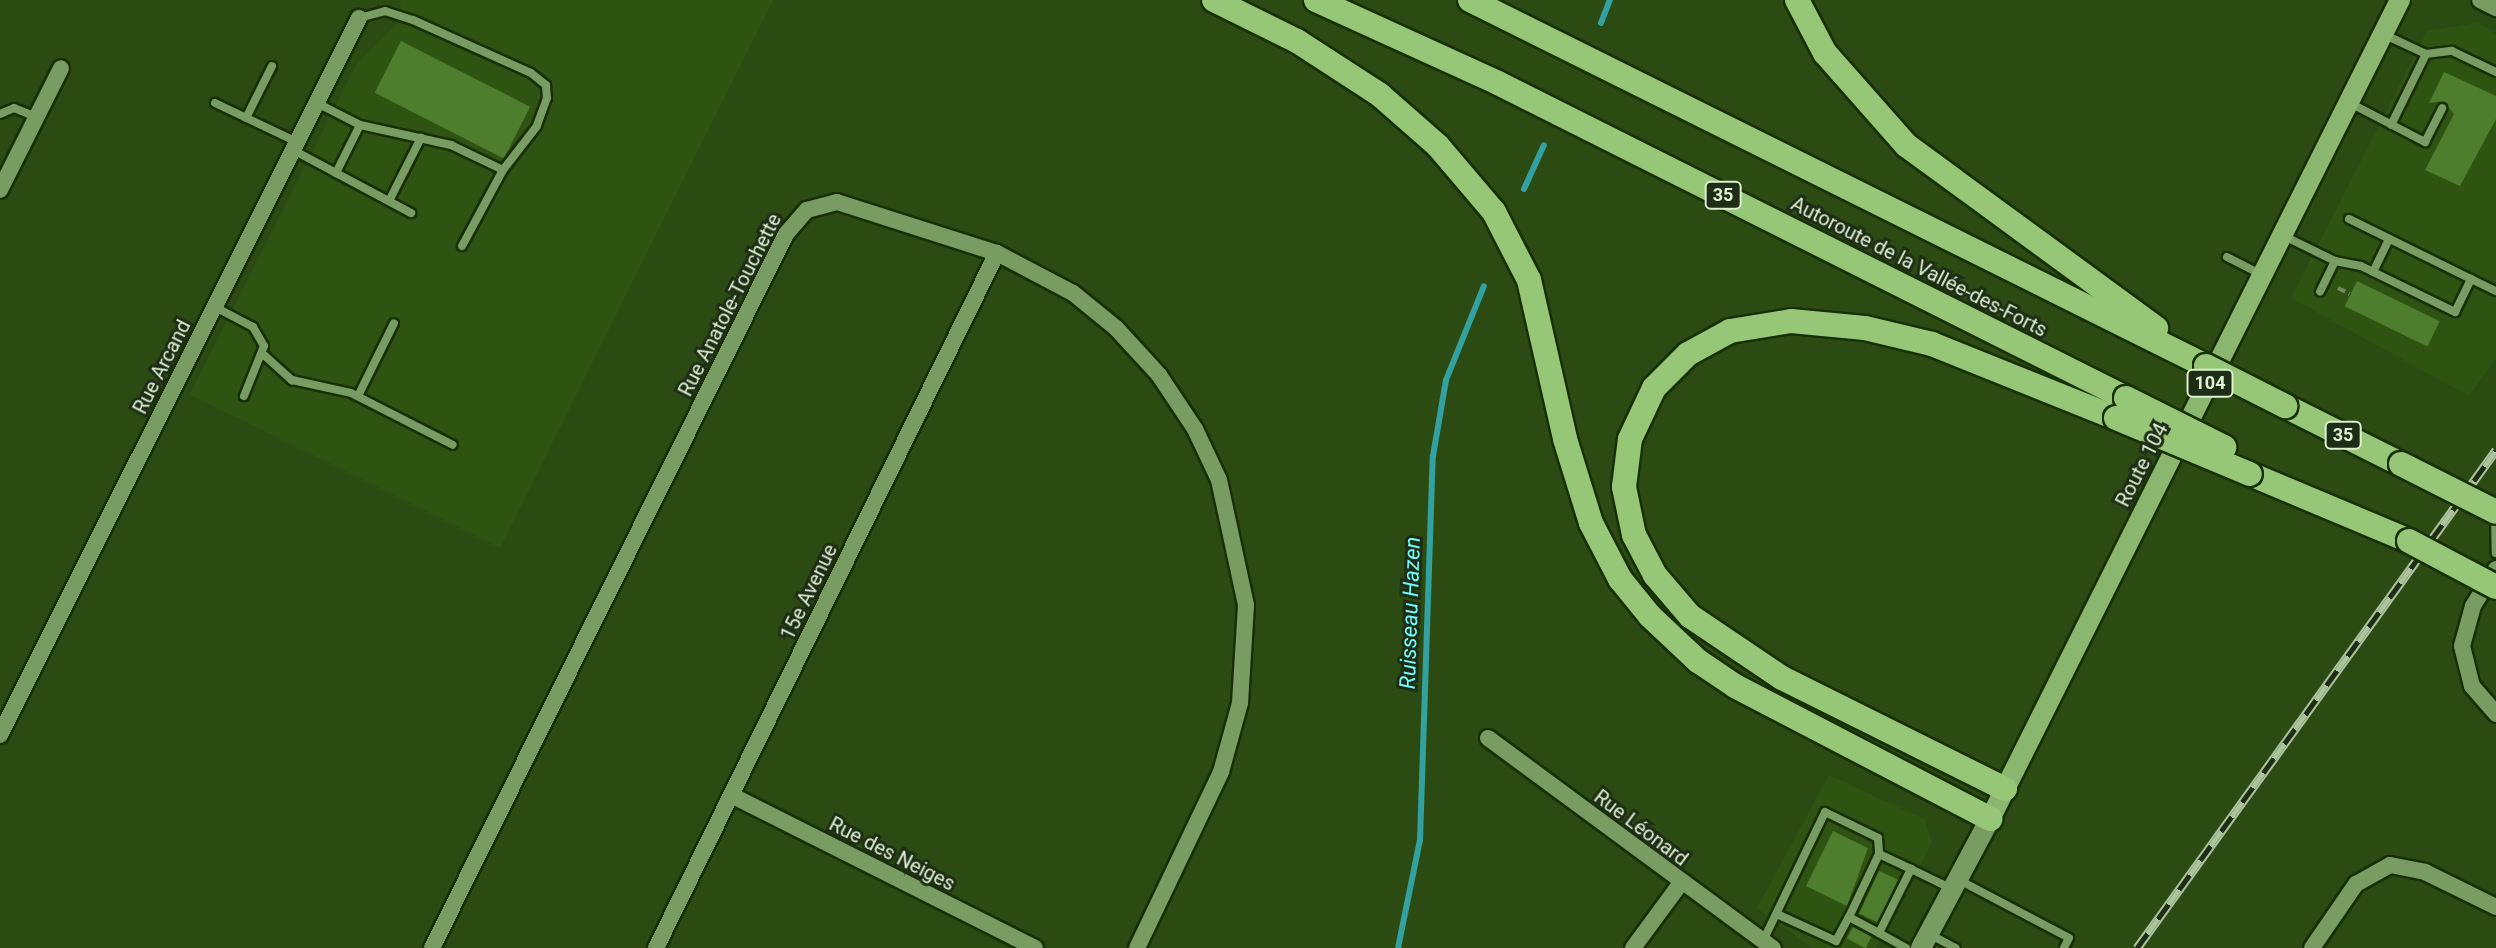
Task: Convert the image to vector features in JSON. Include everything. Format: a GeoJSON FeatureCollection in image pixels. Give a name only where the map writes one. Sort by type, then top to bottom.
{"type":"FeatureCollection","features":[{"type":"Feature","properties":{"kind":"highway"},"geometry":{"type":"LineString","coordinates":[[1214,0],[1297,41],[1380,95],[1459,167],[1494,212],[1529,280],[1587,513],[1620,579],[1650,616],[1698,661],[1735,686],[1990,819]]}},
{"type":"Feature","properties":{"kind":"highway","name":"Autoroute de la Vallée-des-Forts"},"geometry":{"type":"LineString","coordinates":[[1316,0],[1498,83],[2121,408],[2409,541],[2496,587]]}},
{"type":"Feature","properties":{"kind":"highway","name":"Autoroute de la Vallée-des-Forts"},"geometry":{"type":"LineString","coordinates":[[1470,0],[2156,336],[2206,366],[2496,511]]}},
{"type":"Feature","properties":{"kind":"highway"},"geometry":{"type":"LineString","coordinates":[[1797,0],[1848,83],[1906,145],[2156,336]]}},
{"type":"Feature","properties":{"kind":"highway"},"geometry":{"type":"LineString","coordinates":[[2005,789],[1782,678],[1690,616],[1655,575],[1634,535],[1624,487],[1630,439],[1654,388],[1688,354],[1730,331],[1791,321],[1865,328],[1932,344],[2121,408]]}},
{"type":"Feature","properties":{"kind":"main road","name":"Route 104"},"geometry":{"type":"LineString","coordinates":[[1925,941],[1990,819],[2400,0]]}},
{"type":"Feature","properties":{"kind":"street"},"geometry":{"type":"LineString","coordinates":[[2480,0],[2496,8]]}},
{"type":"Feature","properties":{"kind":"street","name":"Rue Arcand"},"geometry":{"type":"LineString","coordinates":[[0,735],[359,18]]}},
{"type":"Feature","properties":{"kind":"street"},"geometry":{"type":"LineString","coordinates":[[0,190],[61,68]]}},
{"type":"Feature","properties":{"kind":"street","name":"Rue Anatole-Touchette"},"geometry":{"type":"LineString","coordinates":[[432,948],[790,227],[814,207],[845,203],[997,253],[1042,273],[1086,302],[1159,375],[1212,463],[1239,553],[1247,642],[1232,738],[1200,820],[1137,948]]}},
{"type":"Feature","properties":{"kind":"street","name":"15e Avenue"},"geometry":{"type":"LineString","coordinates":[[656,948],[997,253]]}},
{"type":"Feature","properties":{"kind":"street"},"geometry":{"type":"LineString","coordinates":[[2496,569],[2473,606],[2462,646],[2472,686],[2496,714]]}},
{"type":"Feature","properties":{"kind":"street","name":"Rue Léonard"},"geometry":{"type":"LineString","coordinates":[[1488,738],[1768,945]]}},
{"type":"Feature","properties":{"kind":"street","name":"Rue des Neiges"},"geometry":{"type":"LineString","coordinates":[[731,795],[1035,948]]}},
{"type":"Feature","properties":{"kind":"street"},"geometry":{"type":"LineString","coordinates":[[2312,948],[2356,884],[2390,865],[2425,872],[2496,907]]}},
{"type":"Feature","properties":{"kind":"street"},"geometry":{"type":"LineString","coordinates":[[1633,948],[1681,883]]}},
{"type":"Feature","properties":{"kind":"lane"},"geometry":{"type":"LineString","coordinates":[[359,18],[392,12],[540,78],[546,85],[544,112],[503,170],[462,246]]}},
{"type":"Feature","properties":{"kind":"lane"},"geometry":{"type":"LineString","coordinates":[[2383,34],[2426,54],[2452,51],[2496,72]]}},
{"type":"Feature","properties":{"kind":"lane"},"geometry":{"type":"LineString","coordinates":[[2391,125],[2426,54]]}},
{"type":"Feature","properties":{"kind":"lane"},"geometry":{"type":"LineString","coordinates":[[246,118],[272,66]]}},
{"type":"Feature","properties":{"kind":"lane"},"geometry":{"type":"LineString","coordinates":[[215,103],[411,213]]}},
{"type":"Feature","properties":{"kind":"lane"},"geometry":{"type":"LineString","coordinates":[[317,103],[360,125],[451,145],[503,170]]}},
{"type":"Feature","properties":{"kind":"lane"},"geometry":{"type":"LineString","coordinates":[[2349,103],[2425,142],[2442,108]]}},
{"type":"Feature","properties":{"kind":"lane"},"geometry":{"type":"LineString","coordinates":[[0,114],[14,108],[36,117]]}},
{"type":"Feature","properties":{"kind":"lane"},"geometry":{"type":"LineString","coordinates":[[336,173],[360,125]]}},
{"type":"Feature","properties":{"kind":"lane"},"geometry":{"type":"LineString","coordinates":[[389,201],[421,138]]}},
{"type":"Feature","properties":{"kind":"lane"},"geometry":{"type":"LineString","coordinates":[[2349,219],[2496,291]]}},
{"type":"Feature","properties":{"kind":"lane"},"geometry":{"type":"LineString","coordinates":[[2284,235],[2335,261],[2373,272],[2455,312],[2471,279]]}},
{"type":"Feature","properties":{"kind":"lane"},"geometry":{"type":"LineString","coordinates":[[2373,272],[2389,239]]}},
{"type":"Feature","properties":{"kind":"lane"},"geometry":{"type":"LineString","coordinates":[[2227,257],[2264,275]]}},
{"type":"Feature","properties":{"kind":"lane"},"geometry":{"type":"LineString","coordinates":[[2320,292],[2335,261]]}},
{"type":"Feature","properties":{"kind":"lane"},"geometry":{"type":"LineString","coordinates":[[215,307],[253,327],[264,355],[292,380],[358,396],[453,445]]}},
{"type":"Feature","properties":{"kind":"lane"},"geometry":{"type":"LineString","coordinates":[[358,396],[394,323]]}},
{"type":"Feature","properties":{"kind":"lane"},"geometry":{"type":"LineString","coordinates":[[244,396],[264,355]]}},
{"type":"Feature","properties":{"kind":"lane"},"geometry":{"type":"LineString","coordinates":[[2496,511],[2496,553]]}},
{"type":"Feature","properties":{"kind":"lane"},"geometry":{"type":"LineString","coordinates":[[1768,945],[1779,915],[1825,812],[1878,838],[1879,854],[1834,945],[1779,915]]}},
{"type":"Feature","properties":{"kind":"lane"},"geometry":{"type":"LineString","coordinates":[[1879,854],[1956,885],[2069,938],[2064,948]]}},
{"type":"Feature","properties":{"kind":"lane"},"geometry":{"type":"LineString","coordinates":[[1879,933],[1911,869]]}},
{"type":"Feature","properties":{"kind":"lane"},"geometry":{"type":"LineString","coordinates":[[1849,917],[1906,948]]}},
{"type":"Feature","properties":{"kind":"lane"},"geometry":{"type":"LineString","coordinates":[[1925,941],[1955,948]]}},
{"type":"Feature","properties":{"kind":"shaded area"},"geometry":{"type":"Polygon","coordinates":[[[400,0],[773,0],[500,548],[190,394],[356,65],[401,20],[400,0]]]}},
{"type":"Feature","properties":{"kind":"shaded area"},"geometry":{"type":"Polygon","coordinates":[[[2477,23],[2496,34],[2496,358],[2469,396],[2291,298],[2427,31],[2477,23]]]}},
{"type":"Feature","properties":{"kind":"shaded area"},"geometry":{"type":"Polygon","coordinates":[[[1829,775],[1924,819],[1932,843],[1876,948],[1813,948],[1757,908],[1829,775]]]}},
{"type":"Feature","properties":{"kind":"building"},"geometry":{"type":"Polygon","coordinates":[[[401,41],[530,107],[504,159],[375,93],[401,41]]]}},
{"type":"Feature","properties":{"kind":"building"},"geometry":{"type":"Polygon","coordinates":[[[2444,72],[2496,96],[2496,119],[2460,186],[2425,170],[2454,114],[2444,101],[2429,103],[2444,72]]]}},
{"type":"Feature","properties":{"kind":"building"},"geometry":{"type":"Polygon","coordinates":[[[2357,281],[2440,321],[2427,346],[2345,306],[2357,281]]]}},
{"type":"Feature","properties":{"kind":"building"},"geometry":{"type":"Polygon","coordinates":[[[1833,831],[1868,848],[1847,906],[1806,886],[1833,831]]]}},
{"type":"Feature","properties":{"kind":"building"},"geometry":{"type":"Polygon","coordinates":[[[1879,871],[1898,880],[1878,922],[1859,914],[1879,871]]]}},
{"type":"Feature","properties":{"kind":"building"},"geometry":{"type":"Polygon","coordinates":[[[1853,927],[1872,937],[1866,948],[1847,938],[1853,927]]]}},
{"type":"Feature","properties":{"kind":"waterway","name":"Ruisseau Hazen"},"geometry":{"type":"LineString","coordinates":[[1601,23],[1610,0]]}},
{"type":"Feature","properties":{"kind":"waterway","name":"Ruisseau Hazen"},"geometry":{"type":"LineString","coordinates":[[1524,189],[1544,145]]}},
{"type":"Feature","properties":{"kind":"waterway","name":"Ruisseau Hazen"},"geometry":{"type":"LineString","coordinates":[[1398,948],[1420,840],[1433,456],[1446,380],[1484,286]]}},
{"type":"Feature","properties":{"kind":"railway"},"geometry":{"type":"LineString","coordinates":[[2137,948],[2496,450]]}}]}
